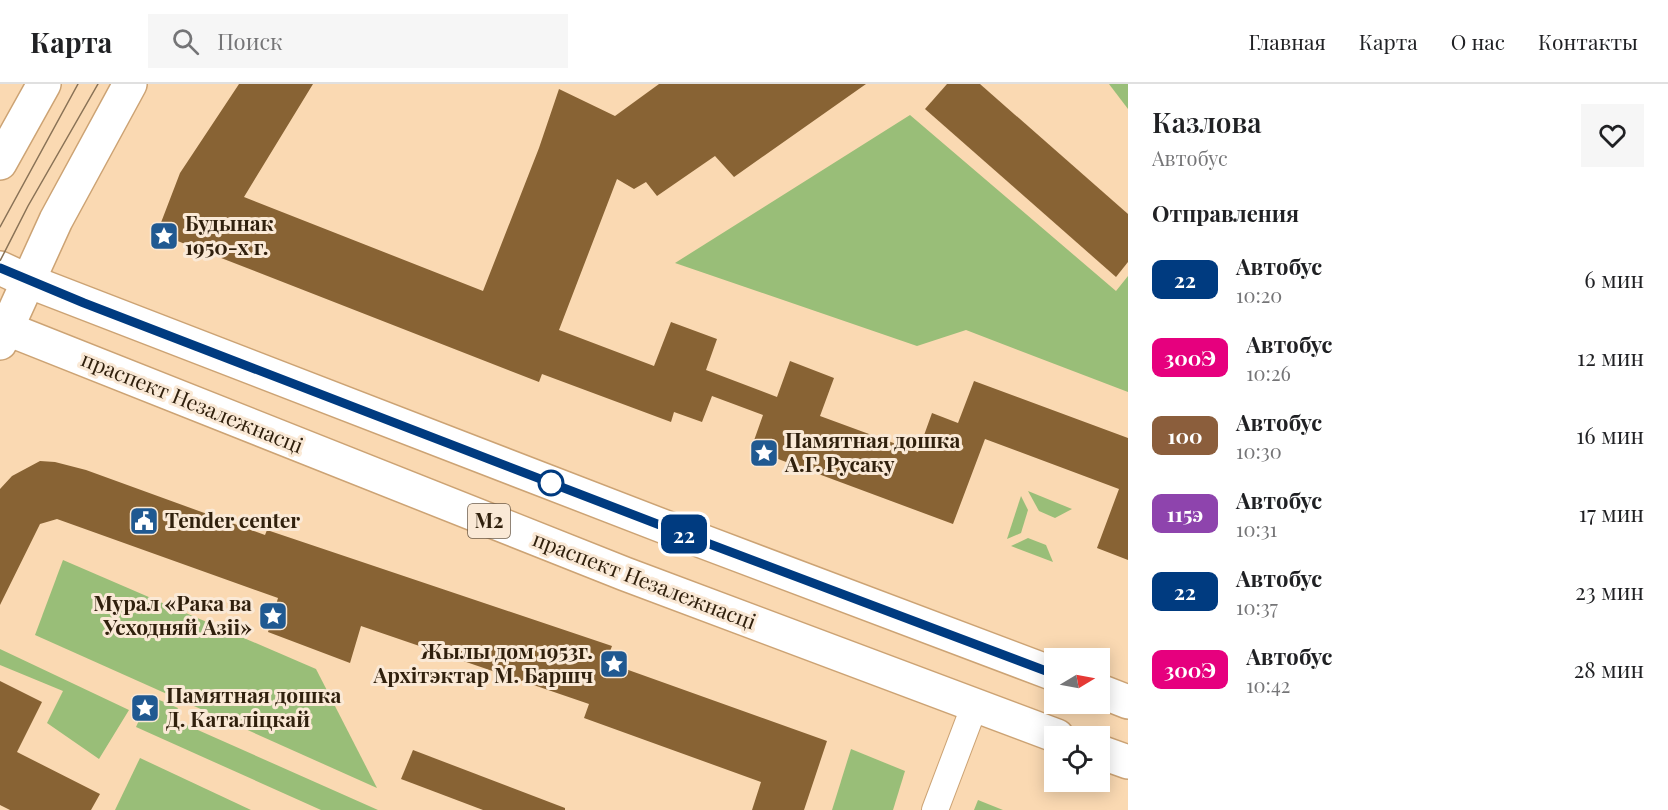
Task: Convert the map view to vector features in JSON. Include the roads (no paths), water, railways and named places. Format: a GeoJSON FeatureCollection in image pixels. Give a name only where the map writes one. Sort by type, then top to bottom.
{"type":"FeatureCollection","features":[{"type":"Feature","properties":{"kind":"main road"},"geometry":{"type":"LineString","coordinates":[[0,163],[44,84]]}},
{"type":"Feature","properties":{"kind":"main road"},"geometry":{"type":"LineString","coordinates":[[2,333],[14,274],[56,220],[130,84]]}},
{"type":"Feature","properties":{"kind":"main road"},"geometry":{"type":"LineString","coordinates":[[14,274],[702,541],[1044,670]]}},
{"type":"Feature","properties":{"kind":"main road","name":"праспект Незалежнасці"},"geometry":{"type":"LineString","coordinates":[[2,333],[625,574],[1044,731]]}},
{"type":"Feature","properties":{"kind":"main road"},"geometry":{"type":"LineString","coordinates":[[1110,695],[1128,702]]}},
{"type":"Feature","properties":{"kind":"main road"},"geometry":{"type":"LineString","coordinates":[[1110,756],[1128,762]]}},
{"type":"Feature","properties":{"kind":"street"},"geometry":{"type":"LineString","coordinates":[[935,810],[974,707]]}},
{"type":"Feature","properties":{"kind":"tram line"},"geometry":{"type":"LineString","coordinates":[[0,227],[78,84]]}},
{"type":"Feature","properties":{"kind":"tram line"},"geometry":{"type":"LineString","coordinates":[[0,261],[28,206],[98,84]]}},
{"type":"Feature","properties":{"kind":"place","name":"Будынак 1950-х г."},"geometry":{"type":"Point","coordinates":[164,236]}},
{"type":"Feature","properties":{"kind":"place","name":"Памятная дошка А.Г. Русаку"},"geometry":{"type":"Point","coordinates":[764,453]}},
{"type":"Feature","properties":{"kind":"place","name":"Tender center"},"geometry":{"type":"Point","coordinates":[144,521]}},
{"type":"Feature","properties":{"kind":"place","name":"Мурал «Рака ва Усходняй Азіі»"},"geometry":{"type":"Point","coordinates":[273,616]}},
{"type":"Feature","properties":{"kind":"place","name":"Жылы дом 1953г. Архітэктар М. Баршч"},"geometry":{"type":"Point","coordinates":[614,664]}},
{"type":"Feature","properties":{"kind":"place","name":"Памятная дошка Д. Каталіцкай"},"geometry":{"type":"Point","coordinates":[145,708]}}]}
